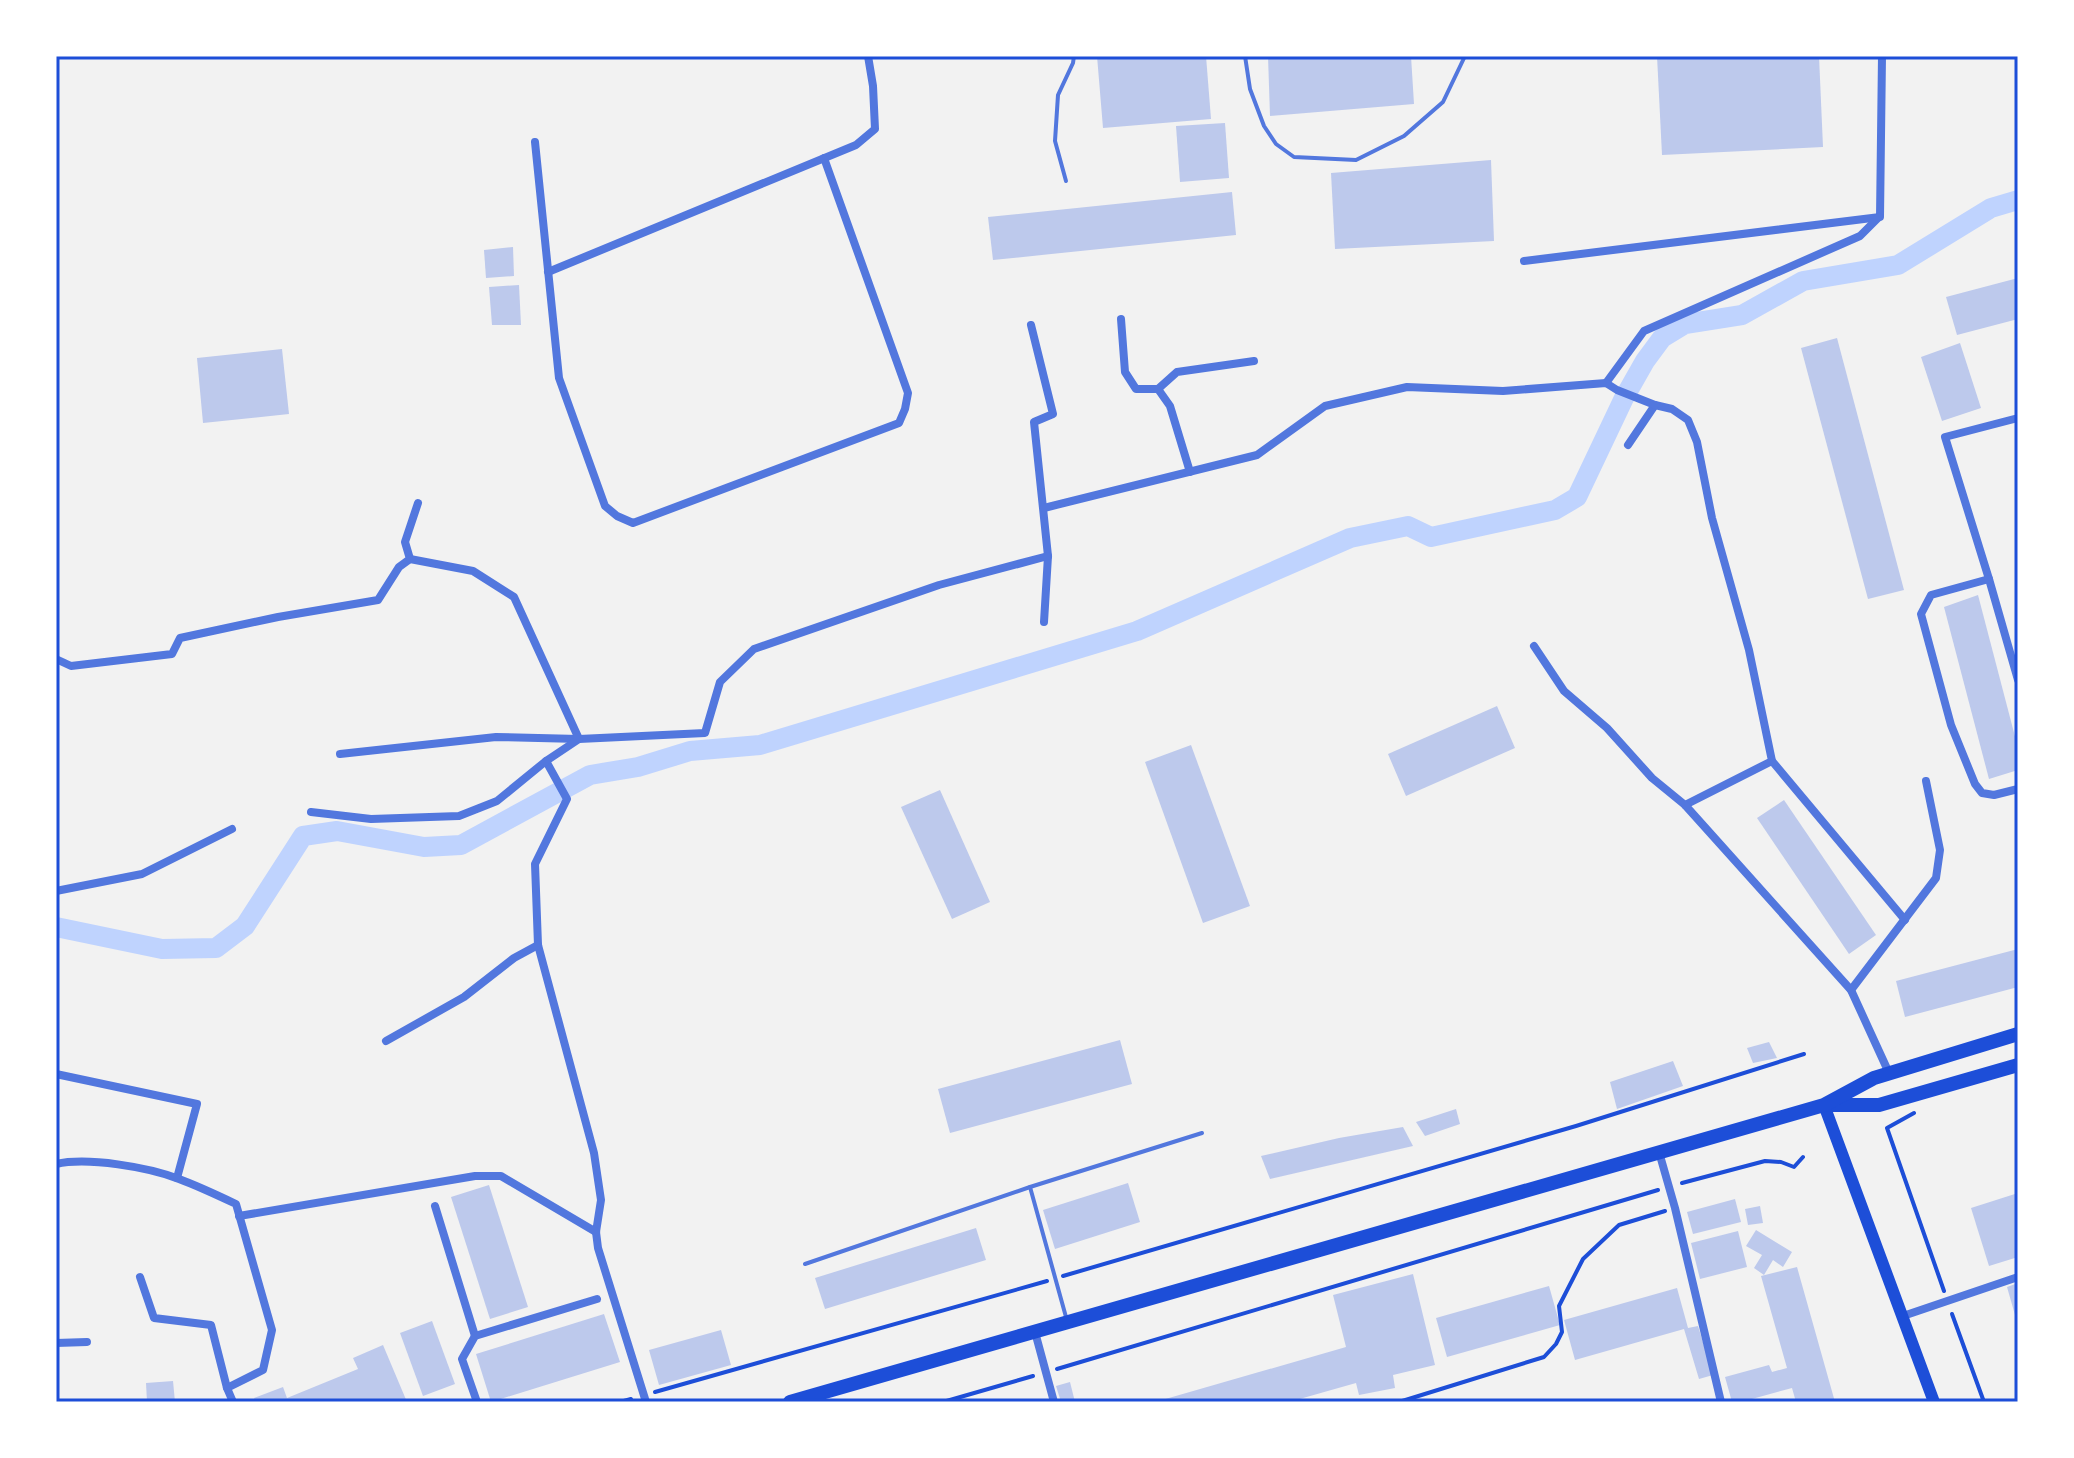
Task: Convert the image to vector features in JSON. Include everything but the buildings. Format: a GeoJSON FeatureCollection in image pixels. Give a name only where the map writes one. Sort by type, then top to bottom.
{"type":"FeatureCollection","features":[{"type":"Feature","properties":{"kind":"main road"},"geometry":{"type":"LineString","coordinates":[[790,1402],[1824,1105],[1874,1078],[2018,1034]]}},
{"type":"Feature","properties":{"kind":"main road"},"geometry":{"type":"LineString","coordinates":[[1824,1105],[1879,1105],[2018,1065]]}},
{"type":"Feature","properties":{"kind":"main road"},"geometry":{"type":"LineString","coordinates":[[1824,1105],[1934,1402]]}},
{"type":"Feature","properties":{"kind":"street"},"geometry":{"type":"LineString","coordinates":[[548,272],[856,145],[875,129],[868,56]]}},
{"type":"Feature","properties":{"kind":"street"},"geometry":{"type":"LineString","coordinates":[[1606,383],[1644,331],[1860,236],[1880,217],[1882,56]]}},
{"type":"Feature","properties":{"kind":"street"},"geometry":{"type":"LineString","coordinates":[[535,142],[559,378],[605,506],[633,523],[899,423],[908,393],[824,158]]}},
{"type":"Feature","properties":{"kind":"street"},"geometry":{"type":"LineString","coordinates":[[1524,261],[1880,217]]}},
{"type":"Feature","properties":{"kind":"street"},"geometry":{"type":"LineString","coordinates":[[1121,319],[1125,372],[1136,389],[1158,389],[1177,372],[1254,361]]}},
{"type":"Feature","properties":{"kind":"street"},"geometry":{"type":"LineString","coordinates":[[1031,325],[1053,414],[1034,422],[1048,556],[1044,622]]}},
{"type":"Feature","properties":{"kind":"street"},"geometry":{"type":"LineString","coordinates":[[1044,508],[1257,455],[1325,406],[1407,387],[1503,391],[1606,383],[1639,400],[1672,409],[1688,420],[1697,442],[1712,518],[1749,650],[1772,761],[1905,920]]}},
{"type":"Feature","properties":{"kind":"street"},"geometry":{"type":"LineString","coordinates":[[1158,389],[1170,406],[1190,472]]}},
{"type":"Feature","properties":{"kind":"street"},"geometry":{"type":"LineString","coordinates":[[1628,445],[1655,405]]}},
{"type":"Feature","properties":{"kind":"street"},"geometry":{"type":"LineString","coordinates":[[2018,418],[1945,437],[2018,680]]}},
{"type":"Feature","properties":{"kind":"street"},"geometry":{"type":"LineString","coordinates":[[410,559],[405,542],[418,503]]}},
{"type":"Feature","properties":{"kind":"street"},"geometry":{"type":"LineString","coordinates":[[340,754],[496,737],[579,739],[705,733],[720,682],[754,649],[939,585],[1048,556]]}},
{"type":"Feature","properties":{"kind":"street"},"geometry":{"type":"LineString","coordinates":[[56,659],[71,666],[172,654],[180,638],[378,600],[399,567],[410,559],[473,571],[514,597],[579,739]]}},
{"type":"Feature","properties":{"kind":"street"},"geometry":{"type":"LineString","coordinates":[[1989,579],[1931,595],[1921,614],[1951,725],[1975,784],[1982,793],[1994,795],[2018,789]]}},
{"type":"Feature","properties":{"kind":"street"},"geometry":{"type":"LineString","coordinates":[[1534,646],[1564,691],[1607,728],[1652,778],[1685,805],[1851,990],[1889,1073]]}},
{"type":"Feature","properties":{"kind":"street"},"geometry":{"type":"LineString","coordinates":[[311,812],[371,819],[459,816],[497,801],[579,739]]}},
{"type":"Feature","properties":{"kind":"street"},"geometry":{"type":"LineString","coordinates":[[546,761],[567,799],[535,864],[538,945],[594,1153],[601,1200],[596,1232],[598,1248],[645,1399]]}},
{"type":"Feature","properties":{"kind":"street"},"geometry":{"type":"LineString","coordinates":[[1685,805],[1772,761]]}},
{"type":"Feature","properties":{"kind":"street"},"geometry":{"type":"LineString","coordinates":[[1851,990],[1936,878],[1940,850],[1926,781]]}},
{"type":"Feature","properties":{"kind":"street"},"geometry":{"type":"LineString","coordinates":[[56,891],[142,874],[232,829]]}},
{"type":"Feature","properties":{"kind":"street"},"geometry":{"type":"LineString","coordinates":[[386,1041],[464,997],[514,958],[538,945]]}},
{"type":"Feature","properties":{"kind":"street"},"geometry":{"type":"LineString","coordinates":[[56,1074],[197,1104],[177,1178]]}},
{"type":"Feature","properties":{"kind":"street"},"geometry":{"type":"LineString","coordinates":[[1659,1152],[1721,1402]]}},
{"type":"Feature","properties":{"kind":"street"},"geometry":{"type":"LineString","coordinates":[[56,1164],[115,1164],[177,1178],[236,1204],[272,1330],[263,1370],[227,1388]]}},
{"type":"Feature","properties":{"kind":"street"},"geometry":{"type":"LineString","coordinates":[[239,1216],[475,1176],[501,1176],[596,1232]]}},
{"type":"Feature","properties":{"kind":"street"},"geometry":{"type":"LineString","coordinates":[[435,1206],[475,1336]]}},
{"type":"Feature","properties":{"kind":"street"},"geometry":{"type":"LineString","coordinates":[[140,1277],[154,1318],[211,1325],[233,1402]]}},
{"type":"Feature","properties":{"kind":"street"},"geometry":{"type":"LineString","coordinates":[[1903,1316],[2018,1277]]}},
{"type":"Feature","properties":{"kind":"street"},"geometry":{"type":"LineString","coordinates":[[477,1402],[462,1359],[475,1336],[597,1299]]}},
{"type":"Feature","properties":{"kind":"street"},"geometry":{"type":"LineString","coordinates":[[1035,1332],[1054,1402]]}},
{"type":"Feature","properties":{"kind":"street"},"geometry":{"type":"LineString","coordinates":[[56,1343],[87,1342]]}},
{"type":"Feature","properties":{"kind":"lane"},"geometry":{"type":"LineString","coordinates":[[1066,181],[1055,141],[1058,95],[1074,56]]}},
{"type":"Feature","properties":{"kind":"lane"},"geometry":{"type":"LineString","coordinates":[[1245,56],[1250,89],[1264,126],[1276,144],[1294,157],[1356,160],[1404,136],[1443,102],[1465,56]]}},
{"type":"Feature","properties":{"kind":"lane"},"geometry":{"type":"LineString","coordinates":[[805,1264],[1030,1187],[1202,1133]]}},
{"type":"Feature","properties":{"kind":"lane"},"geometry":{"type":"LineString","coordinates":[[1030,1187],[1067,1323]]}},
{"type":"Feature","properties":{"kind":"path"},"geometry":{"type":"LineString","coordinates":[[620,1402],[645,1399],[1576,1126],[1804,1054]]}},
{"type":"Feature","properties":{"kind":"path"},"geometry":{"type":"LineString","coordinates":[[1887,1128],[1984,1402]]}},
{"type":"Feature","properties":{"kind":"path"},"geometry":{"type":"LineString","coordinates":[[943,1402],[1669,1187],[1765,1161],[1794,1167],[1803,1157]]}},
{"type":"Feature","properties":{"kind":"path"},"geometry":{"type":"LineString","coordinates":[[1399,1402],[1544,1357],[1562,1332],[1559,1306],[1583,1259],[1619,1225],[1675,1208]]}},
{"type":"Feature","properties":{"kind":"waterway"},"geometry":{"type":"LineString","coordinates":[[56,927],[162,949],[216,948],[245,926],[303,836],[337,831],[424,847],[461,845],[590,775],[638,767],[690,751],[760,745],[1137,631],[1350,538],[1408,526],[1431,537],[1555,510],[1577,497],[1624,398],[1662,338],[1685,324],[1742,315],[1803,281],[1898,265],[1991,208],[2018,200]]}}]}
